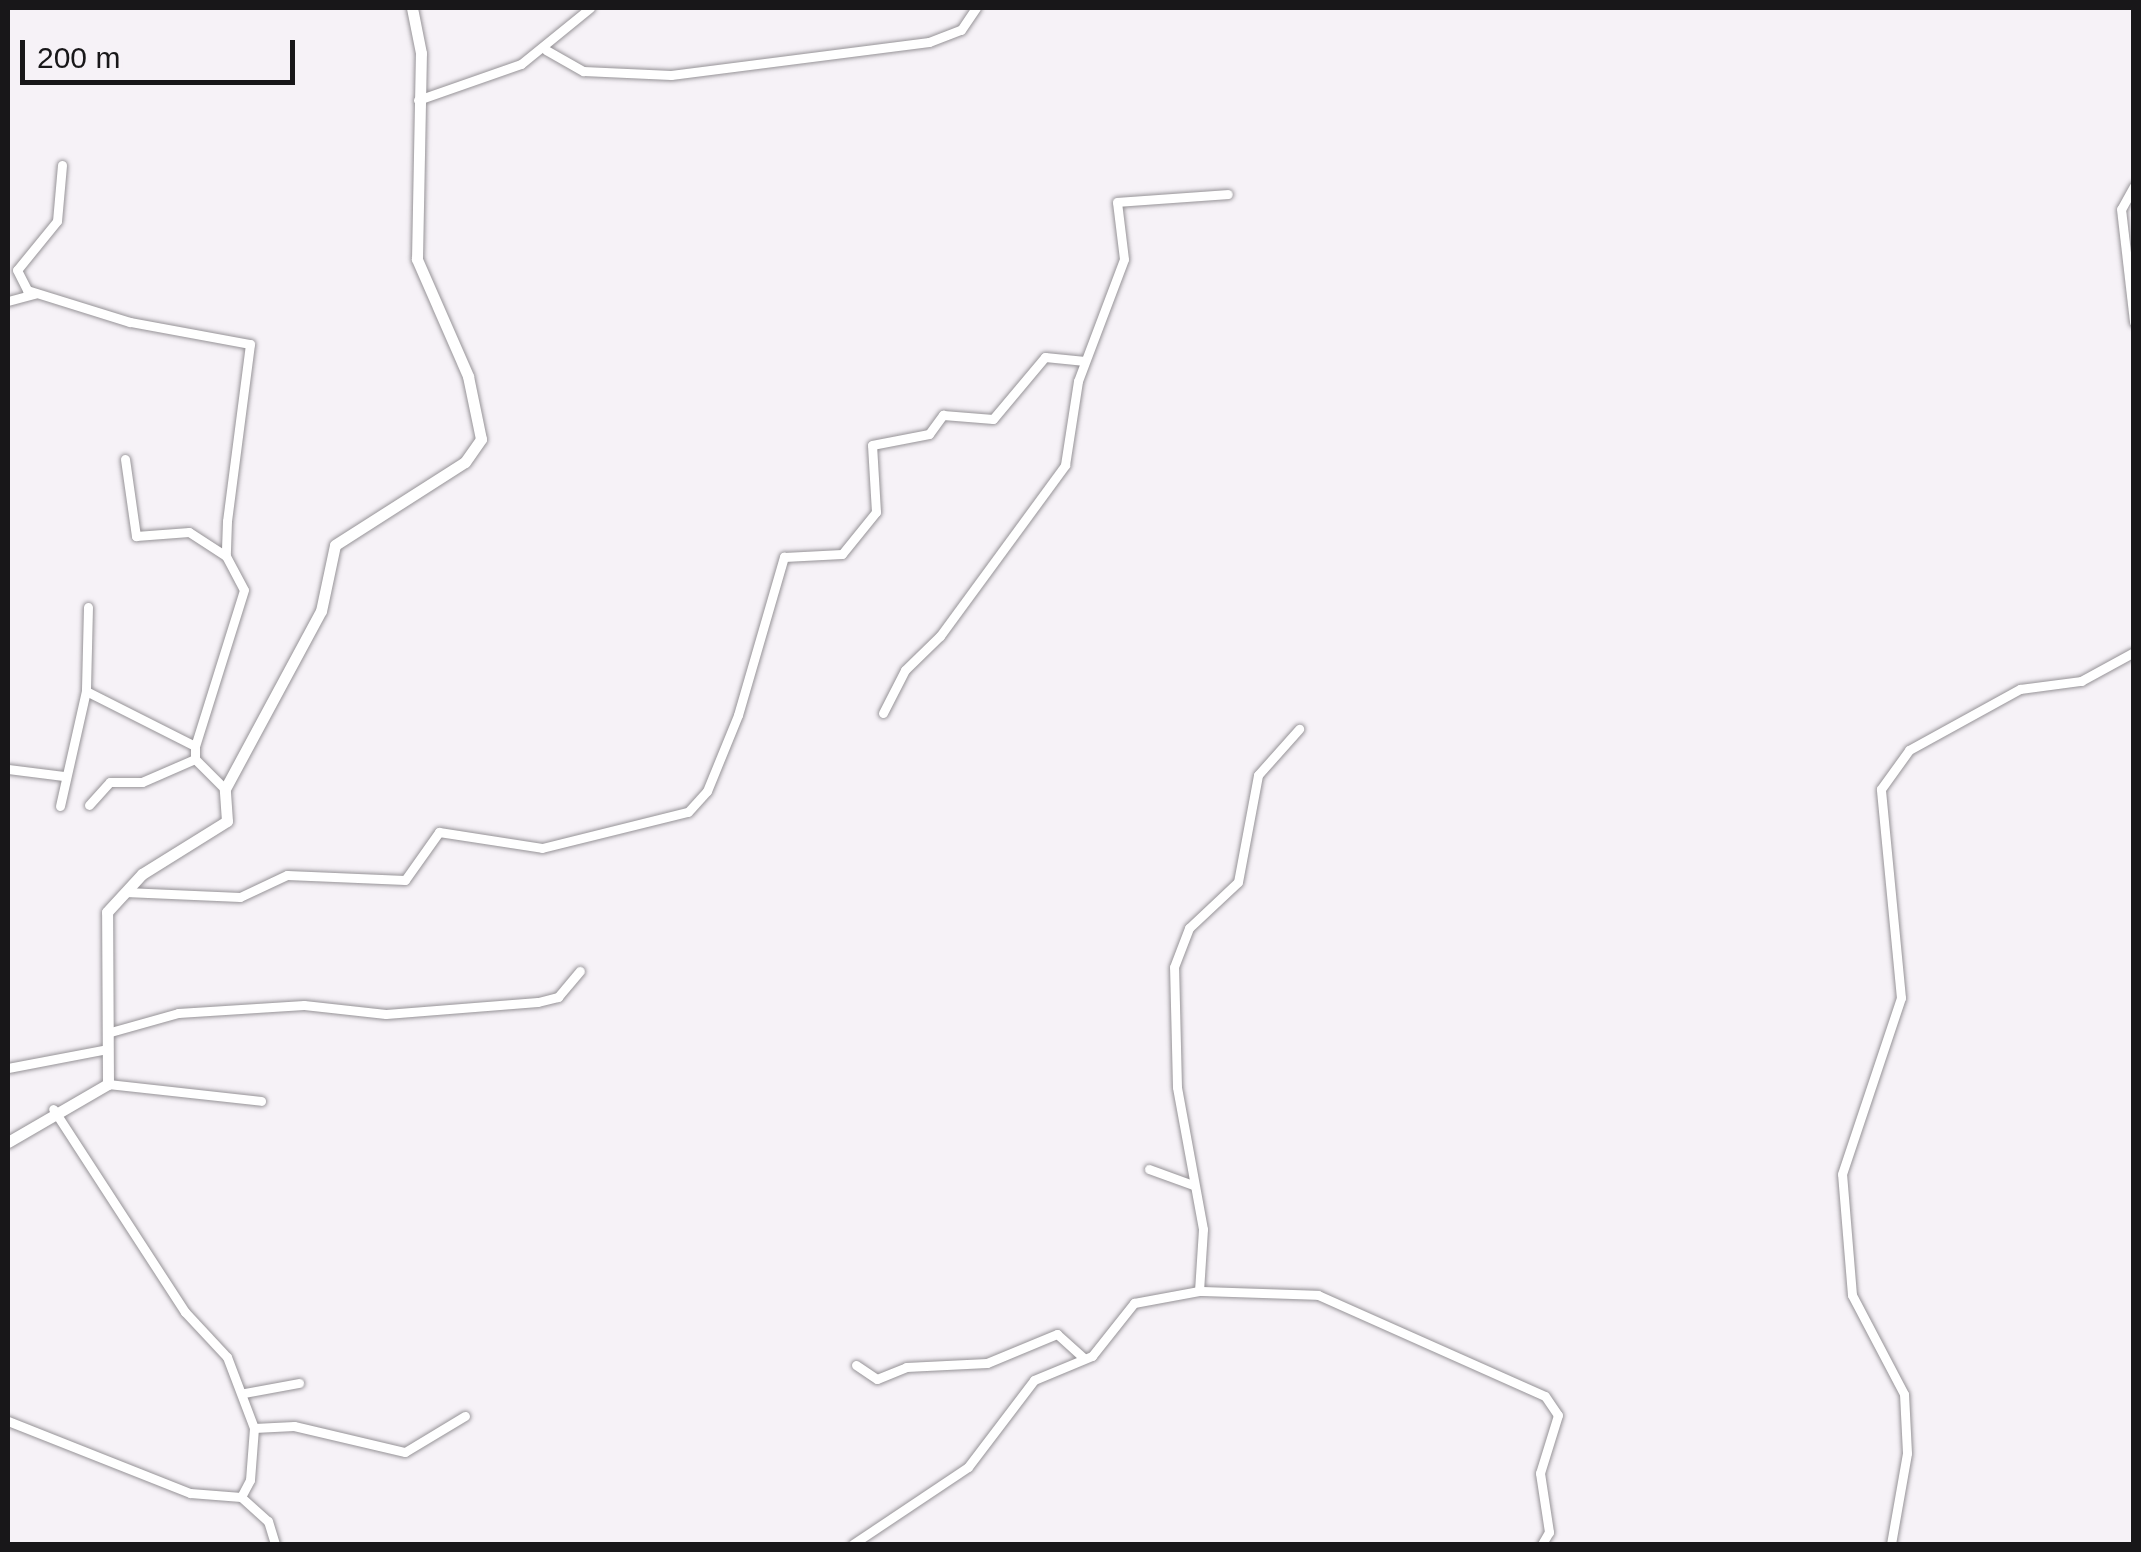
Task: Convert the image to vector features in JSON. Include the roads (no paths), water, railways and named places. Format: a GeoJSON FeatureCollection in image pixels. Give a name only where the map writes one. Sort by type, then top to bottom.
{"type":"FeatureCollection","features":[{"type":"Feature","properties":{"kind":"street"},"geometry":{"type":"LineString","coordinates":[[108,1084],[106,912],[122,892],[227,821],[225,792],[321,610],[335,546],[465,462],[482,439],[468,376],[416,259],[418,100],[412,8]]}},
{"type":"Feature","properties":{"kind":"street"},"geometry":{"type":"LineString","coordinates":[[418,100],[470,88],[546,50],[590,8]]}},
{"type":"Feature","properties":{"kind":"street"},"geometry":{"type":"LineString","coordinates":[[546,50],[583,70],[671,75],[930,42],[960,30],[976,8]]}},
{"type":"Feature","properties":{"kind":"street"},"geometry":{"type":"LineString","coordinates":[[35,294],[17,270],[57,221],[62,165]]}},
{"type":"Feature","properties":{"kind":"street"},"geometry":{"type":"LineString","coordinates":[[2134,186],[2121,209],[2134,322]]}},
{"type":"Feature","properties":{"kind":"street"},"geometry":{"type":"LineString","coordinates":[[883,712],[905,670],[1058,478],[1084,361],[1124,259],[1119,199],[1228,194]]}},
{"type":"Feature","properties":{"kind":"street"},"geometry":{"type":"LineString","coordinates":[[8,300],[35,294],[250,344],[226,556]]}},
{"type":"Feature","properties":{"kind":"street"},"geometry":{"type":"LineString","coordinates":[[122,892],[240,897],[287,875],[405,880],[439,832],[542,848],[694,808],[748,690],[784,557],[842,554],[876,512],[872,445],[929,434],[943,415],[994,419],[1045,357],[1084,361]]}},
{"type":"Feature","properties":{"kind":"street"},"geometry":{"type":"LineString","coordinates":[[125,458],[136,536],[188,532],[226,556],[244,590],[195,746],[195,758],[225,792]]}},
{"type":"Feature","properties":{"kind":"street"},"geometry":{"type":"LineString","coordinates":[[60,806],[86,691],[88,608]]}},
{"type":"Feature","properties":{"kind":"street"},"geometry":{"type":"LineString","coordinates":[[1890,1544],[1907,1454],[1904,1394],[1852,1295],[1842,1174],[1901,998],[1881,789],[1909,750],[2020,689],[2081,681],[2134,652]]}},
{"type":"Feature","properties":{"kind":"street"},"geometry":{"type":"LineString","coordinates":[[86,691],[195,746]]}},
{"type":"Feature","properties":{"kind":"street"},"geometry":{"type":"LineString","coordinates":[[1199,1291],[1195,1188],[1177,1087],[1174,967],[1189,928],[1238,882],[1258,775],[1299,729]]}},
{"type":"Feature","properties":{"kind":"street"},"geometry":{"type":"LineString","coordinates":[[88,805],[110,782],[142,782],[195,758]]}},
{"type":"Feature","properties":{"kind":"street"},"geometry":{"type":"LineString","coordinates":[[8,769],[64,776]]}},
{"type":"Feature","properties":{"kind":"street"},"geometry":{"type":"LineString","coordinates":[[107,1034],[178,1012],[304,1006],[386,1014],[538,1002],[558,997],[580,972]]}},
{"type":"Feature","properties":{"kind":"street"},"geometry":{"type":"LineString","coordinates":[[8,1068],[108,1050]]}},
{"type":"Feature","properties":{"kind":"street"},"geometry":{"type":"LineString","coordinates":[[8,1142],[48,1111],[108,1084],[260,1101]]}},
{"type":"Feature","properties":{"kind":"street"},"geometry":{"type":"LineString","coordinates":[[48,1111],[244,1393],[254,1428],[240,1497]]}},
{"type":"Feature","properties":{"kind":"street"},"geometry":{"type":"LineString","coordinates":[[1150,1169],[1195,1188]]}},
{"type":"Feature","properties":{"kind":"street"},"geometry":{"type":"LineString","coordinates":[[854,1544],[988,1449],[1042,1372],[1084,1358],[1134,1303],[1199,1291],[1318,1295],[1546,1396],[1558,1416],[1540,1473],[1549,1532],[1542,1544]]}},
{"type":"Feature","properties":{"kind":"street"},"geometry":{"type":"LineString","coordinates":[[856,1365],[877,1379],[906,1366],[988,1363],[1057,1334],[1084,1358]]}},
{"type":"Feature","properties":{"kind":"street"},"geometry":{"type":"LineString","coordinates":[[244,1393],[299,1382]]}},
{"type":"Feature","properties":{"kind":"street"},"geometry":{"type":"LineString","coordinates":[[254,1428],[294,1426],[405,1452],[465,1416]]}},
{"type":"Feature","properties":{"kind":"street"},"geometry":{"type":"LineString","coordinates":[[8,1421],[176,1489],[240,1497],[268,1521],[275,1544]]}}]}
